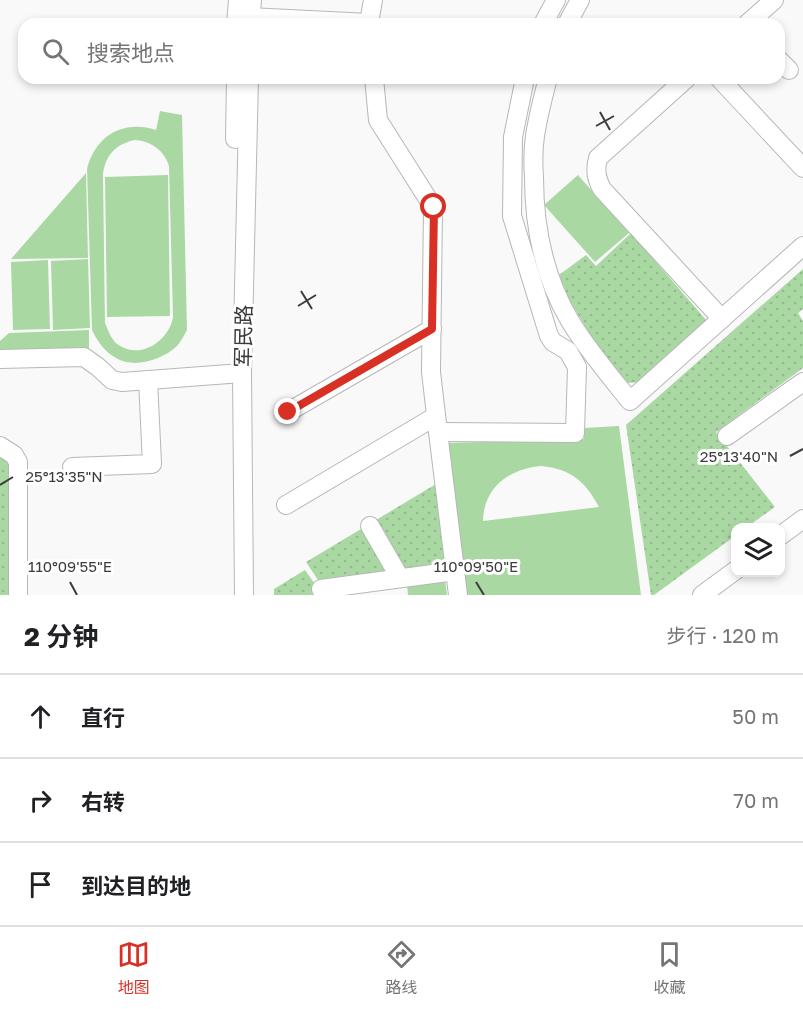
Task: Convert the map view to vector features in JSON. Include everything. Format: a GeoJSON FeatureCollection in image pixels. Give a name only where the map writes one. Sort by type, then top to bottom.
{"type":"FeatureCollection","features":[{"type":"Feature","properties":{"kind":"street"},"geometry":{"type":"LineString","coordinates":[[238,0],[247,16],[282,18]]}},
{"type":"Feature","properties":{"kind":"street"},"geometry":{"type":"LineString","coordinates":[[370,18],[373,0]]}},
{"type":"Feature","properties":{"kind":"street"},"geometry":{"type":"LineString","coordinates":[[546,18],[556,0]]}},
{"type":"Feature","properties":{"kind":"street"},"geometry":{"type":"LineString","coordinates":[[570,18],[580,0]]}},
{"type":"Feature","properties":{"kind":"street"},"geometry":{"type":"LineString","coordinates":[[754,18],[774,0]]}},
{"type":"Feature","properties":{"kind":"street","name":"军民路"},"geometry":{"type":"LineString","coordinates":[[236,84],[238,374],[244,595]]}},
{"type":"Feature","properties":{"kind":"street","name":"军民路"},"geometry":{"type":"LineString","coordinates":[[231,595],[249,84]]}},
{"type":"Feature","properties":{"kind":"street"},"geometry":{"type":"LineString","coordinates":[[375,84],[378,120],[434,207],[432,372],[458,595]]}},
{"type":"Feature","properties":{"kind":"street"},"geometry":{"type":"LineString","coordinates":[[286,505],[437,424],[575,433],[577,367],[568,351],[550,338],[512,216],[513,137],[524,84]]}},
{"type":"Feature","properties":{"kind":"street"},"geometry":{"type":"LineString","coordinates":[[547,84],[534,138],[534,200],[541,250],[549,276],[569,319],[583,341],[630,401],[803,246]]}},
{"type":"Feature","properties":{"kind":"street"},"geometry":{"type":"LineString","coordinates":[[680,84],[598,158],[596,173],[602,189],[722,319]]}},
{"type":"Feature","properties":{"kind":"street"},"geometry":{"type":"LineString","coordinates":[[725,84],[803,168]]}},
{"type":"Feature","properties":{"kind":"street"},"geometry":{"type":"LineString","coordinates":[[288,412],[432,329]]}},
{"type":"Feature","properties":{"kind":"street"},"geometry":{"type":"LineString","coordinates":[[0,359],[84,357],[112,380],[122,382],[238,374]]}},
{"type":"Feature","properties":{"kind":"street"},"geometry":{"type":"LineString","coordinates":[[72,467],[152,464],[148,380]]}},
{"type":"Feature","properties":{"kind":"street"},"geometry":{"type":"LineString","coordinates":[[727,436],[803,382]]}},
{"type":"Feature","properties":{"kind":"street"},"geometry":{"type":"LineString","coordinates":[[0,446],[14,455],[18,462],[18,595]]}},
{"type":"Feature","properties":{"kind":"street"},"geometry":{"type":"LineString","coordinates":[[785,532],[803,519]]}},
{"type":"Feature","properties":{"kind":"street"},"geometry":{"type":"LineString","coordinates":[[370,526],[400,578]]}},
{"type":"Feature","properties":{"kind":"street"},"geometry":{"type":"LineString","coordinates":[[321,588],[455,572]]}},
{"type":"Feature","properties":{"kind":"street"},"geometry":{"type":"LineString","coordinates":[[702,595],[731,573]]}},
{"type":"Feature","properties":{"kind":"green space"},"geometry":{"type":"Polygon","coordinates":[[[160,111],[182,115],[187,330],[171,351],[156,359],[131,363],[108,353],[92,330],[87,169],[97,147],[112,133],[132,127],[156,130],[160,111]],[[141,141],[128,142],[117,148],[109,156],[103,175],[105,323],[117,344],[126,349],[135,350],[144,349],[160,341],[166,334],[173,317],[169,166],[160,151],[151,144],[141,141]]]}},
{"type":"Feature","properties":{"kind":"green space"},"geometry":{"type":"Polygon","coordinates":[[[86,173],[88,258],[11,259],[86,173]]]}},
{"type":"Feature","properties":{"kind":"green space"},"geometry":{"type":"Polygon","coordinates":[[[168,175],[170,316],[107,317],[105,177],[168,175]]]}},
{"type":"Feature","properties":{"kind":"green space"},"geometry":{"type":"Polygon","coordinates":[[[578,175],[629,233],[595,262],[544,205],[578,175]]]}},
{"type":"Feature","properties":{"kind":"green space"},"geometry":{"type":"Polygon","coordinates":[[[631,233],[707,321],[641,382],[627,383],[598,348],[570,301],[559,275],[586,255],[596,266],[631,233]]]}},
{"type":"Feature","properties":{"kind":"green space"},"geometry":{"type":"Polygon","coordinates":[[[88,259],[90,328],[53,330],[51,261],[88,259]]]}},
{"type":"Feature","properties":{"kind":"green space"},"geometry":{"type":"Polygon","coordinates":[[[48,260],[50,329],[13,330],[11,262],[48,260]]]}},
{"type":"Feature","properties":{"kind":"green space"},"geometry":{"type":"Polygon","coordinates":[[[803,269],[803,309],[798,313],[803,321],[803,368],[716,432],[775,507],[753,523],[731,523],[731,539],[654,595],[651,595],[626,425],[803,269]]]}},
{"type":"Feature","properties":{"kind":"green space"},"geometry":{"type":"Polygon","coordinates":[[[89,330],[89,351],[0,353],[0,341],[9,333],[89,330]]]}},
{"type":"Feature","properties":{"kind":"green space"},"geometry":{"type":"Polygon","coordinates":[[[619,426],[641,595],[465,595],[447,443],[584,439],[584,428],[619,426]],[[541,466],[529,468],[500,482],[488,498],[483,521],[599,507],[588,490],[576,478],[569,473],[541,466]]]}},
{"type":"Feature","properties":{"kind":"green space"},"geometry":{"type":"Polygon","coordinates":[[[0,450],[11,463],[11,595],[0,595],[0,450]]]}},
{"type":"Feature","properties":{"kind":"green space"},"geometry":{"type":"Polygon","coordinates":[[[436,484],[447,567],[320,583],[306,562],[436,484]]]}},
{"type":"Feature","properties":{"kind":"green space"},"geometry":{"type":"Polygon","coordinates":[[[305,570],[317,587],[318,595],[274,595],[274,589],[305,570]]]}},
{"type":"Feature","properties":{"kind":"green space"},"geometry":{"type":"Polygon","coordinates":[[[445,580],[447,595],[408,595],[407,585],[445,580]]]}},
{"type":"Feature","properties":{"kind":"route"},"geometry":{"type":"LineString","coordinates":[[288,412],[432,329],[434,207]]}}]}
